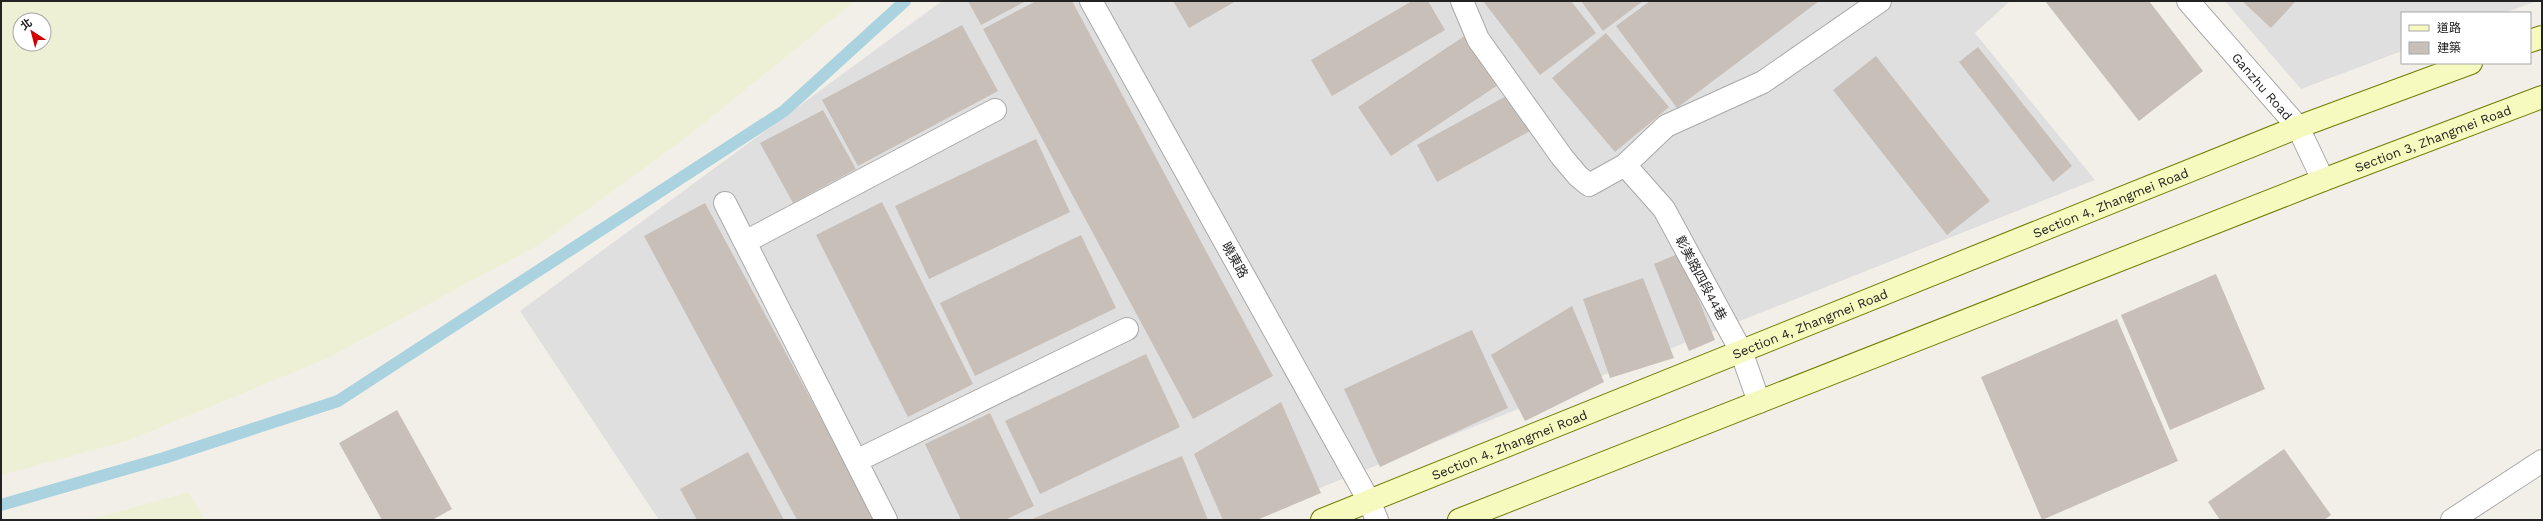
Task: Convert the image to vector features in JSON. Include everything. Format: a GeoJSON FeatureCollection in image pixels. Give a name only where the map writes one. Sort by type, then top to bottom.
{"type":"FeatureCollection","features":[{"type":"Feature","properties":{"kind":"main road"},"geometry":{"type":"LineString","coordinates":[[2531,41],[2542,37]]}},
{"type":"Feature","properties":{"kind":"main road"},"geometry":{"type":"LineString","coordinates":[[2298,127],[2468,64]]}},
{"type":"Feature","properties":{"kind":"main road","name":"Section 3, Zhangmei Road"},"geometry":{"type":"LineString","coordinates":[[2323,180],[2542,97]]}},
{"type":"Feature","properties":{"kind":"main road","name":"Section 4, Zhangmei Road"},"geometry":{"type":"LineString","coordinates":[[1322,520],[1373,510],[1741,351],[2298,127]]}},
{"type":"Feature","properties":{"kind":"main road"},"geometry":{"type":"LineString","coordinates":[[1459,520],[2323,180]]}},
{"type":"Feature","properties":{"kind":"street","name":"曉東路"},"geometry":{"type":"LineString","coordinates":[[1091,1],[1373,510]]}},
{"type":"Feature","properties":{"kind":"street"},"geometry":{"type":"LineString","coordinates":[[1462,1],[1478,39],[1578,176],[1589,185],[1625,165],[1666,126],[1763,82],[1880,1]]}},
{"type":"Feature","properties":{"kind":"street","name":"Ganzhu Road"},"geometry":{"type":"LineString","coordinates":[[2188,1],[2298,127],[2323,180]]}},
{"type":"Feature","properties":{"kind":"street"},"geometry":{"type":"LineString","coordinates":[[744,242],[995,110]]}},
{"type":"Feature","properties":{"kind":"street","name":"彰美路四段44巷"},"geometry":{"type":"LineString","coordinates":[[1625,165],[1664,209],[1741,351],[1759,402]]}},
{"type":"Feature","properties":{"kind":"street"},"geometry":{"type":"LineString","coordinates":[[725,203],[886,520]]}},
{"type":"Feature","properties":{"kind":"street"},"geometry":{"type":"LineString","coordinates":[[856,461],[1127,329]]}},
{"type":"Feature","properties":{"kind":"street"},"geometry":{"type":"LineString","coordinates":[[2452,520],[2542,461]]}},
{"type":"Feature","properties":{"kind":"shaded area"},"geometry":{"type":"Polygon","coordinates":[[[942,1],[2010,1],[1975,33],[2095,180],[1239,520],[659,520],[520,311],[942,1]]]}},
{"type":"Feature","properties":{"kind":"shaded area"},"geometry":{"type":"Polygon","coordinates":[[[2225,1],[2537,1],[2507,12],[2401,12],[2401,51],[2301,89],[2225,1]]]}},
{"type":"Feature","properties":{"kind":"green space"},"geometry":{"type":"Polygon","coordinates":[[[1,1],[855,1],[688,136],[540,244],[328,358],[127,441],[1,475],[1,1]]]}},
{"type":"Feature","properties":{"kind":"green space"},"geometry":{"type":"Polygon","coordinates":[[[189,492],[204,520],[88,520],[189,492]]]}},
{"type":"Feature","properties":{"kind":"building"},"geometry":{"type":"Polygon","coordinates":[[[968,1],[1026,1],[981,25],[968,1]]]}},
{"type":"Feature","properties":{"kind":"building"},"geometry":{"type":"Polygon","coordinates":[[[1036,1],[1072,1],[1273,376],[1193,419],[983,29],[1036,1]]]}},
{"type":"Feature","properties":{"kind":"building"},"geometry":{"type":"Polygon","coordinates":[[[1173,1],[1236,1],[1189,28],[1173,1]]]}},
{"type":"Feature","properties":{"kind":"building"},"geometry":{"type":"Polygon","coordinates":[[[1412,1],[1428,1],[1445,30],[1332,96],[1311,60],[1412,1]]]}},
{"type":"Feature","properties":{"kind":"building"},"geometry":{"type":"Polygon","coordinates":[[[1483,1],[1571,1],[1596,33],[1540,75],[1483,1]]]}},
{"type":"Feature","properties":{"kind":"building"},"geometry":{"type":"Polygon","coordinates":[[[1581,1],[1643,1],[1603,31],[1581,1]]]}},
{"type":"Feature","properties":{"kind":"building"},"geometry":{"type":"Polygon","coordinates":[[[1650,1],[1819,1],[1677,108],[1616,26],[1650,1]]]}},
{"type":"Feature","properties":{"kind":"building"},"geometry":{"type":"Polygon","coordinates":[[[2045,1],[2149,1],[2203,71],[2139,121],[2045,1]]]}},
{"type":"Feature","properties":{"kind":"building"},"geometry":{"type":"Polygon","coordinates":[[[2242,1],[2296,1],[2271,28],[2242,1]]]}},
{"type":"Feature","properties":{"kind":"building"},"geometry":{"type":"Polygon","coordinates":[[[962,25],[998,91],[858,166],[822,100],[962,25]]]}},
{"type":"Feature","properties":{"kind":"building"},"geometry":{"type":"Polygon","coordinates":[[[1606,33],[1669,107],[1615,152],[1552,78],[1606,33]]]}},
{"type":"Feature","properties":{"kind":"building"},"geometry":{"type":"Polygon","coordinates":[[[1466,35],[1498,85],[1391,156],[1358,107],[1466,35]]]}},
{"type":"Feature","properties":{"kind":"building"},"geometry":{"type":"Polygon","coordinates":[[[1978,47],[2072,166],[2053,182],[1959,62],[1978,47]]]}},
{"type":"Feature","properties":{"kind":"building"},"geometry":{"type":"Polygon","coordinates":[[[1876,56],[1990,201],[1947,235],[1833,90],[1876,56]]]}},
{"type":"Feature","properties":{"kind":"building"},"geometry":{"type":"Polygon","coordinates":[[[1510,94],[1530,131],[1437,182],[1417,145],[1510,94]]]}},
{"type":"Feature","properties":{"kind":"building"},"geometry":{"type":"Polygon","coordinates":[[[823,110],[856,169],[793,203],[760,143],[823,110]]]}},
{"type":"Feature","properties":{"kind":"building"},"geometry":{"type":"Polygon","coordinates":[[[1036,139],[1070,212],[929,279],[895,206],[1036,139]]]}},
{"type":"Feature","properties":{"kind":"building"},"geometry":{"type":"Polygon","coordinates":[[[882,202],[973,384],[908,417],[816,235],[882,202]]]}},
{"type":"Feature","properties":{"kind":"building"},"geometry":{"type":"Polygon","coordinates":[[[705,203],[876,520],[797,520],[644,236],[705,203]]]}},
{"type":"Feature","properties":{"kind":"building"},"geometry":{"type":"Polygon","coordinates":[[[1081,235],[1116,308],[975,376],[940,303],[1081,235]]]}},
{"type":"Feature","properties":{"kind":"building"},"geometry":{"type":"Polygon","coordinates":[[[1680,253],[1715,340],[1689,351],[1654,264],[1680,253]]]}},
{"type":"Feature","properties":{"kind":"building"},"geometry":{"type":"Polygon","coordinates":[[[2216,274],[2265,389],[2170,430],[2121,315],[2216,274]]]}},
{"type":"Feature","properties":{"kind":"building"},"geometry":{"type":"Polygon","coordinates":[[[1643,278],[1674,358],[1610,378],[1583,299],[1643,278]]]}},
{"type":"Feature","properties":{"kind":"building"},"geometry":{"type":"Polygon","coordinates":[[[1572,306],[1604,382],[1525,421],[1491,355],[1572,306]]]}},
{"type":"Feature","properties":{"kind":"building"},"geometry":{"type":"Polygon","coordinates":[[[2117,319],[2178,461],[2042,520],[1981,377],[2117,319]]]}},
{"type":"Feature","properties":{"kind":"building"},"geometry":{"type":"Polygon","coordinates":[[[1472,330],[1508,408],[1380,467],[1344,389],[1472,330]]]}},
{"type":"Feature","properties":{"kind":"building"},"geometry":{"type":"Polygon","coordinates":[[[1146,354],[1180,427],[1040,494],[1005,421],[1146,354]]]}},
{"type":"Feature","properties":{"kind":"building"},"geometry":{"type":"Polygon","coordinates":[[[1281,402],[1321,493],[1257,520],[1223,520],[1194,454],[1281,402]]]}},
{"type":"Feature","properties":{"kind":"building"},"geometry":{"type":"Polygon","coordinates":[[[397,410],[452,509],[432,520],[382,520],[339,443],[397,410]]]}},
{"type":"Feature","properties":{"kind":"building"},"geometry":{"type":"Polygon","coordinates":[[[990,413],[1034,506],[1005,520],[961,520],[925,444],[990,413]]]}},
{"type":"Feature","properties":{"kind":"building"},"geometry":{"type":"Polygon","coordinates":[[[2284,449],[2331,515],[2324,520],[2220,520],[2208,502],[2284,449]]]}},
{"type":"Feature","properties":{"kind":"building"},"geometry":{"type":"Polygon","coordinates":[[[748,452],[784,520],[697,520],[680,489],[748,452]]]}},
{"type":"Feature","properties":{"kind":"building"},"geometry":{"type":"Polygon","coordinates":[[[1182,456],[1208,520],[1030,520],[1182,456]]]}},
{"type":"Feature","properties":{"kind":"waterway"},"geometry":{"type":"LineString","coordinates":[[1,505],[164,458],[338,401],[784,111],[905,1]]}}]}
